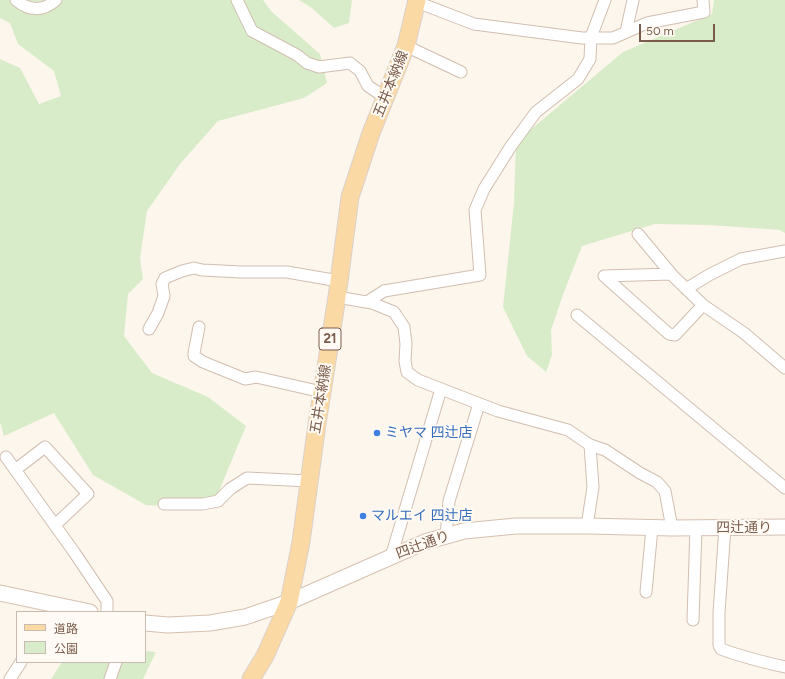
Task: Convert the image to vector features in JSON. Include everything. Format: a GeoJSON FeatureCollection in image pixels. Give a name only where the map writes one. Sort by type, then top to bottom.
{"type":"FeatureCollection","features":[{"type":"Feature","properties":{"kind":"main road","name":"五井本納線"},"geometry":{"type":"LineString","coordinates":[[251,679],[265,656],[289,602],[301,542],[350,197],[372,133],[406,46],[417,1]]}},
{"type":"Feature","properties":{"kind":"street"},"geometry":{"type":"LineString","coordinates":[[16,0],[31,9],[41,9],[56,0]]}},
{"type":"Feature","properties":{"kind":"street"},"geometry":{"type":"LineString","coordinates":[[237,0],[252,31],[297,55],[307,63],[319,67],[350,63],[360,72],[368,86],[386,98]]}},
{"type":"Feature","properties":{"kind":"street"},"geometry":{"type":"LineString","coordinates":[[367,302],[384,291],[480,274],[475,210],[484,188],[511,146],[536,112],[578,79],[590,59],[591,37],[605,0]]}},
{"type":"Feature","properties":{"kind":"street"},"geometry":{"type":"LineString","coordinates":[[626,32],[633,0]]}},
{"type":"Feature","properties":{"kind":"street"},"geometry":{"type":"LineString","coordinates":[[417,1],[474,24],[582,38],[613,38],[646,23],[704,12],[703,0]]}},
{"type":"Feature","properties":{"kind":"street"},"geometry":{"type":"LineString","coordinates":[[406,46],[461,72]]}},
{"type":"Feature","properties":{"kind":"street"},"geometry":{"type":"LineString","coordinates":[[638,234],[671,274],[703,305],[744,333],[785,368]]}},
{"type":"Feature","properties":{"kind":"street"},"geometry":{"type":"LineString","coordinates":[[686,289],[709,275],[741,259],[785,252]]}},
{"type":"Feature","properties":{"kind":"street"},"geometry":{"type":"LineString","coordinates":[[148,328],[158,313],[164,296],[162,284],[165,278],[194,268],[202,270],[241,272],[287,272],[338,289],[394,312],[404,327],[406,344],[405,361],[407,372],[418,380],[498,411],[568,430],[590,445],[605,450],[640,473],[657,482],[665,491],[672,528]]}},
{"type":"Feature","properties":{"kind":"street"},"geometry":{"type":"LineString","coordinates":[[671,274],[604,276],[668,334],[675,335],[703,305]]}},
{"type":"Feature","properties":{"kind":"street"},"geometry":{"type":"LineString","coordinates":[[577,315],[785,488]]}},
{"type":"Feature","properties":{"kind":"street"},"geometry":{"type":"LineString","coordinates":[[199,327],[194,356],[203,362],[245,379],[256,377],[322,392]]}},
{"type":"Feature","properties":{"kind":"street"},"geometry":{"type":"LineString","coordinates":[[392,557],[441,389]]}},
{"type":"Feature","properties":{"kind":"street"},"geometry":{"type":"LineString","coordinates":[[446,536],[449,501],[479,404]]}},
{"type":"Feature","properties":{"kind":"street"},"geometry":{"type":"LineString","coordinates":[[587,526],[593,487],[590,445]]}},
{"type":"Feature","properties":{"kind":"street"},"geometry":{"type":"LineString","coordinates":[[15,470],[45,447],[88,494],[55,525]]}},
{"type":"Feature","properties":{"kind":"street"},"geometry":{"type":"LineString","coordinates":[[6,457],[107,601],[107,611]]}},
{"type":"Feature","properties":{"kind":"street"},"geometry":{"type":"LineString","coordinates":[[164,504],[203,504],[218,501],[230,489],[247,478],[309,481]]}},
{"type":"Feature","properties":{"kind":"street","name":"四辻通り"},"geometry":{"type":"LineString","coordinates":[[146,623],[168,625],[210,623],[245,617],[289,602],[425,542],[464,531],[516,526],[652,528],[785,527]]}},
{"type":"Feature","properties":{"kind":"street"},"geometry":{"type":"LineString","coordinates":[[646,592],[652,528]]}},
{"type":"Feature","properties":{"kind":"street"},"geometry":{"type":"LineString","coordinates":[[693,620],[696,528]]}},
{"type":"Feature","properties":{"kind":"street"},"geometry":{"type":"LineString","coordinates":[[725,528],[719,613],[719,645],[721,649],[738,656],[785,666]]}},
{"type":"Feature","properties":{"kind":"street"},"geometry":{"type":"LineString","coordinates":[[0,593],[85,611]]}},
{"type":"Feature","properties":{"kind":"street"},"geometry":{"type":"LineString","coordinates":[[10,679],[20,663]]}},
{"type":"Feature","properties":{"kind":"street"},"geometry":{"type":"LineString","coordinates":[[110,679],[116,663]]}},
{"type":"Feature","properties":{"kind":"green space"},"geometry":{"type":"Polygon","coordinates":[[[0,0],[263,0],[272,12],[320,54],[327,83],[304,98],[218,121],[180,164],[147,211],[140,258],[143,279],[128,294],[124,336],[152,373],[208,397],[246,426],[217,496],[189,507],[146,505],[93,475],[54,413],[4,436],[0,422],[0,59],[20,68],[39,104],[61,96],[54,71],[18,44],[10,23],[0,18],[0,0]]]}},
{"type":"Feature","properties":{"kind":"green space"},"geometry":{"type":"Polygon","coordinates":[[[299,0],[352,0],[349,23],[334,28],[312,8],[299,0]]]}},
{"type":"Feature","properties":{"kind":"green space"},"geometry":{"type":"Polygon","coordinates":[[[714,0],[785,0],[785,233],[780,230],[710,225],[655,224],[582,246],[551,330],[552,355],[546,372],[527,356],[503,307],[514,203],[516,142],[623,52],[712,14],[714,0]]]}},
{"type":"Feature","properties":{"kind":"green space"},"geometry":{"type":"Polygon","coordinates":[[[146,651],[156,652],[143,679],[51,679],[61,663],[146,663],[146,651]]]}},
{"type":"Feature","properties":{"kind":"place","name":"ミヤマ 四辻店"},"geometry":{"type":"Point","coordinates":[377,433]}},
{"type":"Feature","properties":{"kind":"place","name":"マルエイ 四辻店"},"geometry":{"type":"Point","coordinates":[363,516]}}]}
